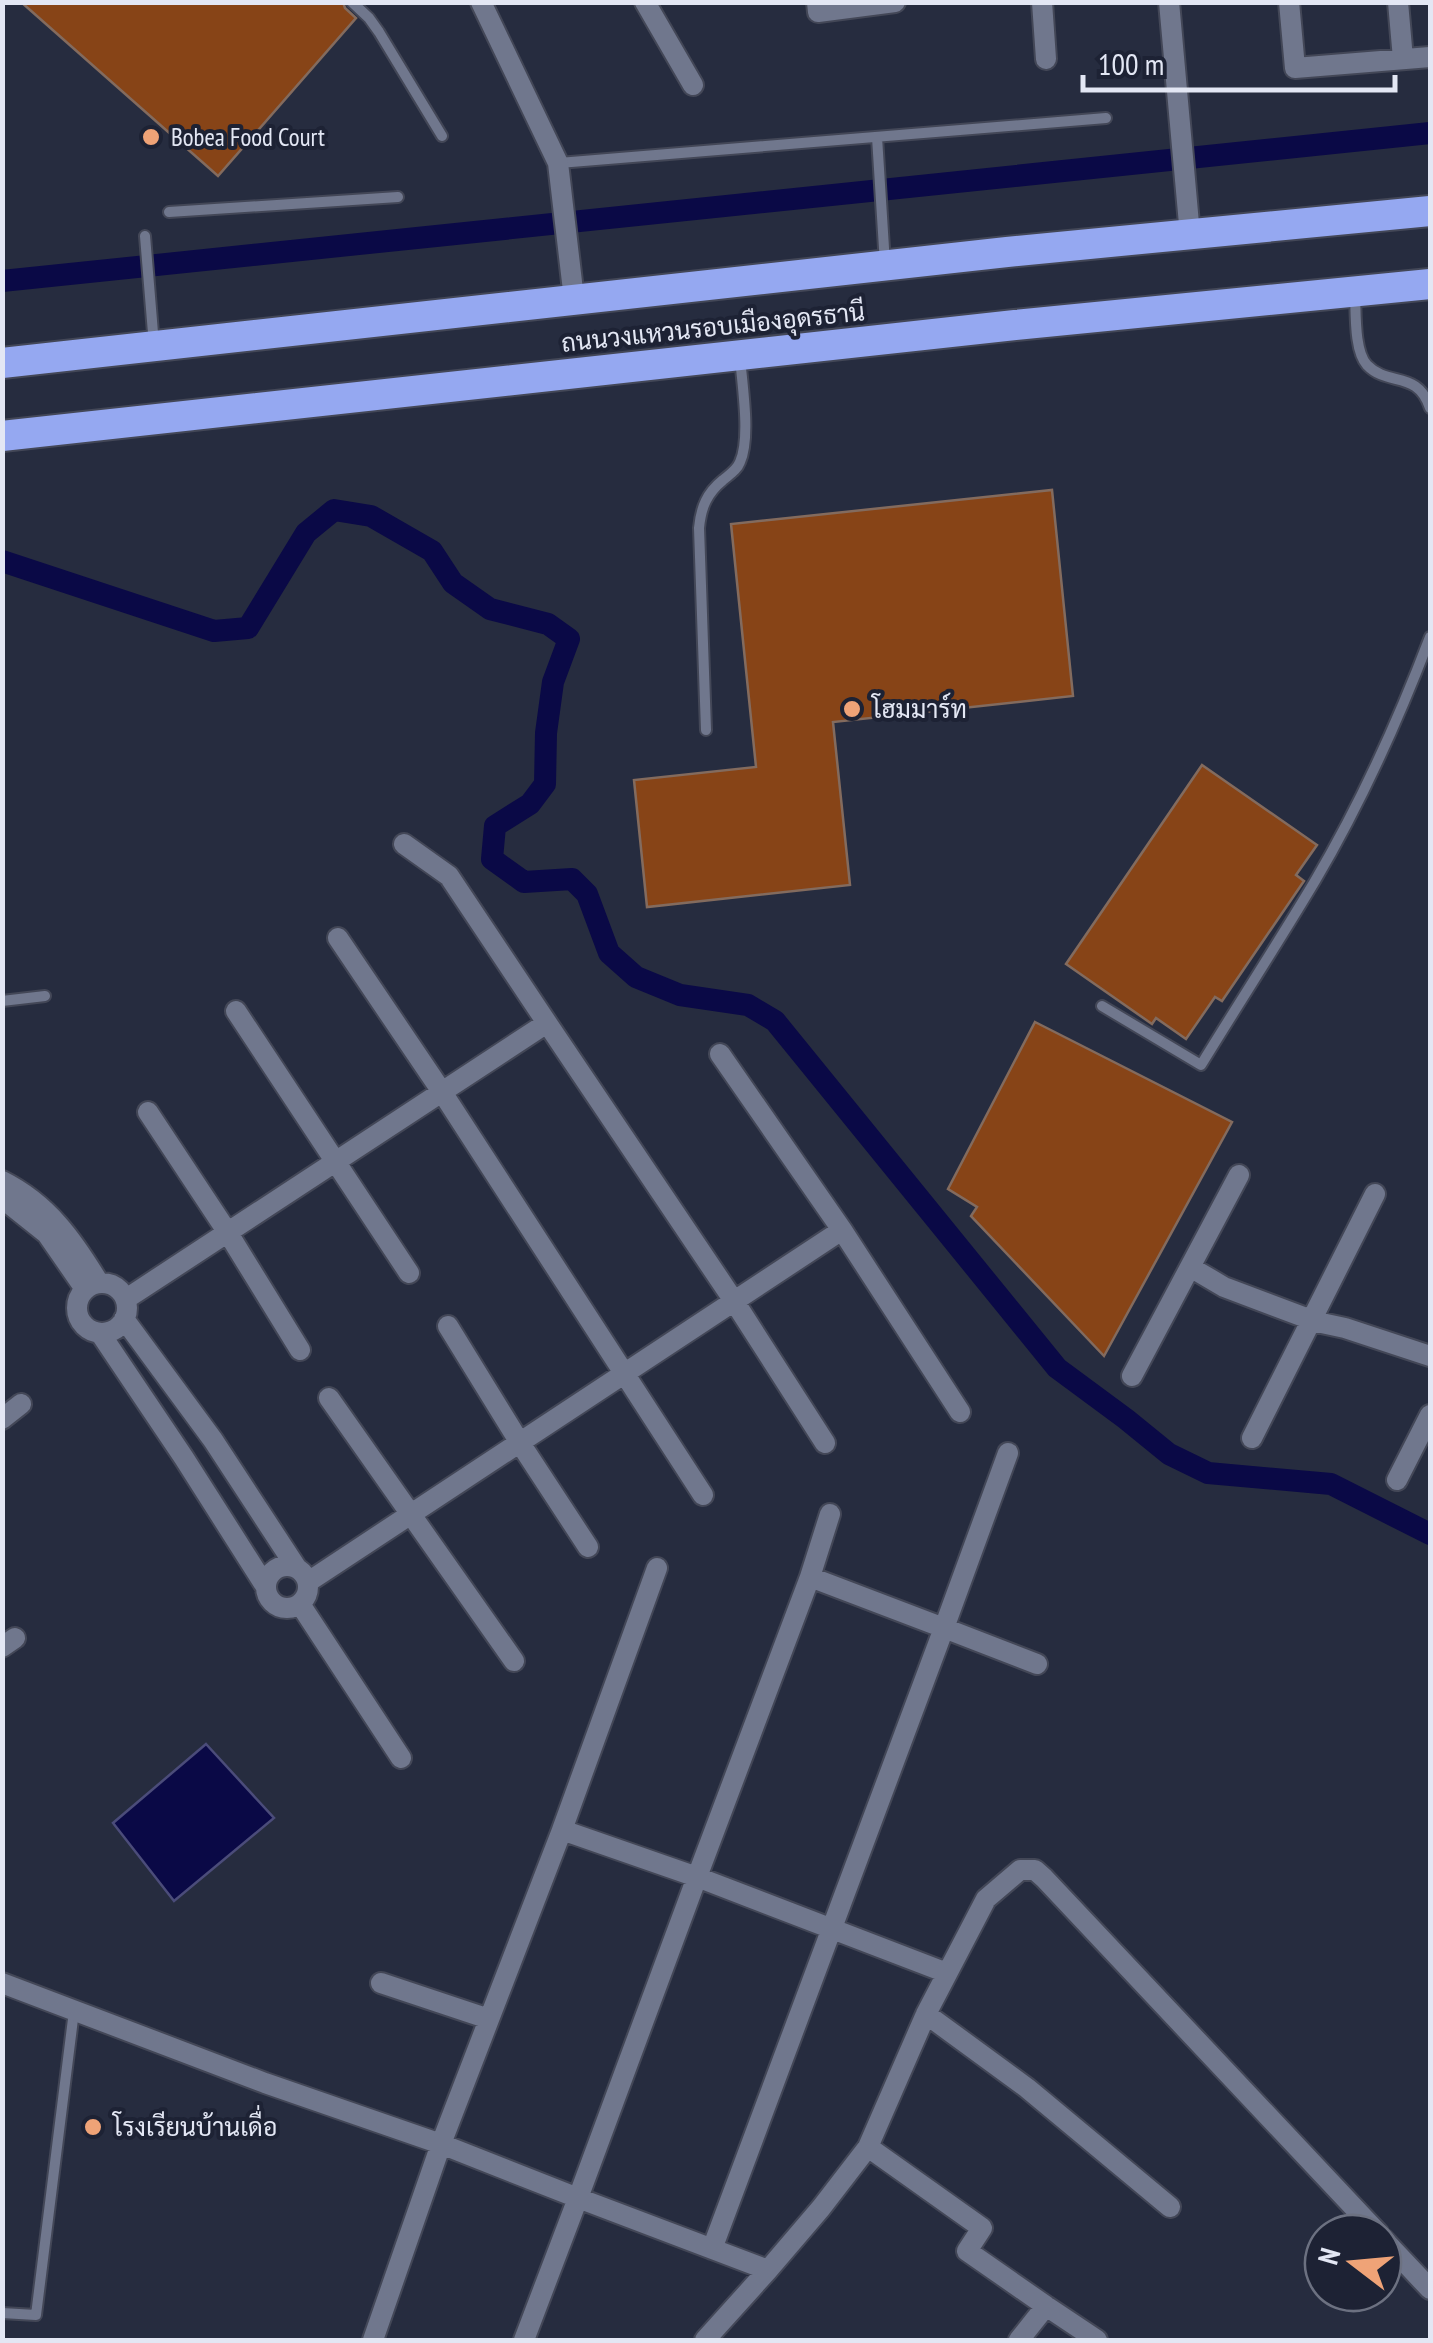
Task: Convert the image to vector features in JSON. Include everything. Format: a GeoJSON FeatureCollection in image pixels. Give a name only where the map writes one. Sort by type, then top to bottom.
{"type":"FeatureCollection","features":[{"type":"Feature","properties":{"kind":"highway","name":"ถนนวงแหวนรอบเมืองอุดรธานี"},"geometry":{"type":"LineString","coordinates":[[2,362],[574,300],[884,250],[1190,234],[1430,211]]}},
{"type":"Feature","properties":{"kind":"highway","name":"ถนนวงแหวนรอบเมืองอุดรธานี"},"geometry":{"type":"LineString","coordinates":[[2,436],[1034,323],[1430,284]]}},
{"type":"Feature","properties":{"kind":"street"},"geometry":{"type":"LineString","coordinates":[[480,2],[558,164],[574,300]]}},
{"type":"Feature","properties":{"kind":"street"},"geometry":{"type":"LineString","coordinates":[[645,2],[693,85]]}},
{"type":"Feature","properties":{"kind":"street"},"geometry":{"type":"LineString","coordinates":[[817,2],[818,12],[895,2]]}},
{"type":"Feature","properties":{"kind":"street"},"geometry":{"type":"LineString","coordinates":[[1042,2],[1046,60]]}},
{"type":"Feature","properties":{"kind":"street"},"geometry":{"type":"LineString","coordinates":[[1169,2],[1190,234]]}},
{"type":"Feature","properties":{"kind":"street"},"geometry":{"type":"LineString","coordinates":[[1289,2],[1296,68],[1430,56]]}},
{"type":"Feature","properties":{"kind":"street"},"geometry":{"type":"LineString","coordinates":[[1398,2],[1404,59]]}},
{"type":"Feature","properties":{"kind":"street"},"geometry":{"type":"LineString","coordinates":[[404,844],[449,876],[825,1443]]}},
{"type":"Feature","properties":{"kind":"street"},"geometry":{"type":"LineString","coordinates":[[338,938],[704,1495]]}},
{"type":"Feature","properties":{"kind":"street"},"geometry":{"type":"LineString","coordinates":[[236,1011],[409,1273]]}},
{"type":"Feature","properties":{"kind":"street"},"geometry":{"type":"LineString","coordinates":[[100,1332],[266,1587],[267,1596],[278,1606],[300,1604],[308,1593],[302,1574],[125,1309],[121,1292],[112,1284],[92,1286],[77,1305],[78,1317],[88,1328],[100,1332],[114,1330],[125,1309],[228,1233],[547,1023]]}},
{"type":"Feature","properties":{"kind":"street"},"geometry":{"type":"LineString","coordinates":[[720,1054],[842,1230],[960,1412]]}},
{"type":"Feature","properties":{"kind":"street"},"geometry":{"type":"LineString","coordinates":[[148,1112],[300,1350]]}},
{"type":"Feature","properties":{"kind":"street"},"geometry":{"type":"LineString","coordinates":[[1132,1376],[1239,1175]]}},
{"type":"Feature","properties":{"kind":"street"},"geometry":{"type":"LineString","coordinates":[[2,1181],[53,1218],[79,1250],[92,1286]]}},
{"type":"Feature","properties":{"kind":"street"},"geometry":{"type":"LineString","coordinates":[[1252,1438],[1375,1194]]}},
{"type":"Feature","properties":{"kind":"street"},"geometry":{"type":"LineString","coordinates":[[2,1198],[47,1234],[92,1286]]}},
{"type":"Feature","properties":{"kind":"street"},"geometry":{"type":"LineString","coordinates":[[302,1574],[412,1514],[842,1230]]}},
{"type":"Feature","properties":{"kind":"street"},"geometry":{"type":"LineString","coordinates":[[1190,1267],[1224,1288],[1430,1356]]}},
{"type":"Feature","properties":{"kind":"street"},"geometry":{"type":"LineString","coordinates":[[448,1326],[588,1547]]}},
{"type":"Feature","properties":{"kind":"street"},"geometry":{"type":"LineString","coordinates":[[329,1398],[514,1661]]}},
{"type":"Feature","properties":{"kind":"street"},"geometry":{"type":"LineString","coordinates":[[2,1419],[21,1404]]}},
{"type":"Feature","properties":{"kind":"street"},"geometry":{"type":"LineString","coordinates":[[1398,1480],[1430,1415]]}},
{"type":"Feature","properties":{"kind":"street"},"geometry":{"type":"LineString","coordinates":[[184,1458],[213,1440]]}},
{"type":"Feature","properties":{"kind":"street"},"geometry":{"type":"LineString","coordinates":[[712,2249],[1008,1453]]}},
{"type":"Feature","properties":{"kind":"street"},"geometry":{"type":"LineString","coordinates":[[524,2340],[810,1577],[830,1514]]}},
{"type":"Feature","properties":{"kind":"street"},"geometry":{"type":"LineString","coordinates":[[266,1587],[272,1571],[282,1566],[302,1574]]}},
{"type":"Feature","properties":{"kind":"street"},"geometry":{"type":"LineString","coordinates":[[373,2340],[441,2144],[562,1830],[657,1568]]}},
{"type":"Feature","properties":{"kind":"street"},"geometry":{"type":"LineString","coordinates":[[810,1577],[1037,1664]]}},
{"type":"Feature","properties":{"kind":"street"},"geometry":{"type":"LineString","coordinates":[[300,1604],[402,1758]]}},
{"type":"Feature","properties":{"kind":"street"},"geometry":{"type":"LineString","coordinates":[[562,1830],[697,1876],[948,1973]]}},
{"type":"Feature","properties":{"kind":"street"},"geometry":{"type":"LineString","coordinates":[[705,2340],[821,2208],[868,2147],[926,2014],[986,1899],[1020,1870],[1035,1870],[1359,2213]]}},
{"type":"Feature","properties":{"kind":"street"},"geometry":{"type":"LineString","coordinates":[[2,1983],[265,2083],[441,2144],[768,2270]]}},
{"type":"Feature","properties":{"kind":"street"},"geometry":{"type":"LineString","coordinates":[[380,1983],[489,2019]]}},
{"type":"Feature","properties":{"kind":"street"},"geometry":{"type":"LineString","coordinates":[[926,2014],[1027,2088],[1170,2207]]}},
{"type":"Feature","properties":{"kind":"street"},"geometry":{"type":"LineString","coordinates":[[868,2147],[982,2228],[967,2251],[1097,2340]]}},
{"type":"Feature","properties":{"kind":"street"},"geometry":{"type":"LineString","coordinates":[[1403,2260],[1430,2289]]}},
{"type":"Feature","properties":{"kind":"street"},"geometry":{"type":"LineString","coordinates":[[1019,2340],[1046,2306]]}},
{"type":"Feature","properties":{"kind":"lane"},"geometry":{"type":"LineString","coordinates":[[352,2],[380,32],[442,136]]}},
{"type":"Feature","properties":{"kind":"lane"},"geometry":{"type":"LineString","coordinates":[[558,164],[877,141],[1106,118]]}},
{"type":"Feature","properties":{"kind":"lane"},"geometry":{"type":"LineString","coordinates":[[877,141],[884,250]]}},
{"type":"Feature","properties":{"kind":"lane"},"geometry":{"type":"LineString","coordinates":[[169,212],[398,197]]}},
{"type":"Feature","properties":{"kind":"lane"},"geometry":{"type":"LineString","coordinates":[[144,236],[154,346]]}},
{"type":"Feature","properties":{"kind":"lane"},"geometry":{"type":"LineString","coordinates":[[1355,292],[1359,348],[1366,364],[1420,388],[1430,408]]}},
{"type":"Feature","properties":{"kind":"lane"},"geometry":{"type":"LineString","coordinates":[[706,730],[700,512],[716,486],[736,470],[741,460],[744,412],[740,355]]}},
{"type":"Feature","properties":{"kind":"lane"},"geometry":{"type":"LineString","coordinates":[[1102,1006],[1201,1065],[1316,879],[1359,799],[1403,709],[1430,637]]}},
{"type":"Feature","properties":{"kind":"lane"},"geometry":{"type":"LineString","coordinates":[[2,1001],[46,996]]}},
{"type":"Feature","properties":{"kind":"lane"},"geometry":{"type":"LineString","coordinates":[[2,2313],[36,2315],[74,2010]]}},
{"type":"Feature","properties":{"kind":"shaded area"},"geometry":{"type":"Polygon","coordinates":[[[206,1744],[274,1818],[174,1901],[113,1823],[206,1744]]]}},
{"type":"Feature","properties":{"kind":"building"},"geometry":{"type":"Polygon","coordinates":[[[21,2],[343,2],[356,18],[218,176],[21,2]]]}},
{"type":"Feature","properties":{"kind":"building","name":"โฮมมาร์ท"},"geometry":{"type":"Polygon","coordinates":[[[1052,490],[1073,696],[833,722],[850,885],[647,907],[634,780],[756,767],[731,524],[1052,490]]]}},
{"type":"Feature","properties":{"kind":"building"},"geometry":{"type":"Polygon","coordinates":[[[1202,765],[1317,845],[1296,875],[1304,881],[1222,1001],[1215,997],[1186,1039],[1156,1018],[1152,1024],[1066,964],[1202,765]]]}},
{"type":"Feature","properties":{"kind":"building"},"geometry":{"type":"Polygon","coordinates":[[[1035,1022],[1232,1122],[1104,1356],[971,1216],[977,1207],[948,1189],[1035,1022]]]}},
{"type":"Feature","properties":{"kind":"waterway"},"geometry":{"type":"LineString","coordinates":[[2,281],[1430,133]]}},
{"type":"Feature","properties":{"kind":"waterway"},"geometry":{"type":"LineString","coordinates":[[2,561],[214,631],[248,628],[306,533],[334,510],[371,516],[432,551],[453,583],[490,609],[548,624],[569,639],[553,682],[545,784],[530,804],[495,826],[492,859],[524,882],[572,879],[587,894],[609,953],[636,977],[680,995],[748,1005],[775,1021],[1057,1368],[1169,1454],[1208,1473],[1331,1484],[1430,1534]]}},
{"type":"Feature","properties":{"kind":"place","name":"Bobea Food Court"},"geometry":{"type":"Point","coordinates":[151,137]}},
{"type":"Feature","properties":{"kind":"place","name":"โฮมมาร์ท"},"geometry":{"type":"Point","coordinates":[852,709]}},
{"type":"Feature","properties":{"kind":"place","name":"โรงเรียนบ้านเดื่อ"},"geometry":{"type":"Point","coordinates":[93,2127]}}]}
